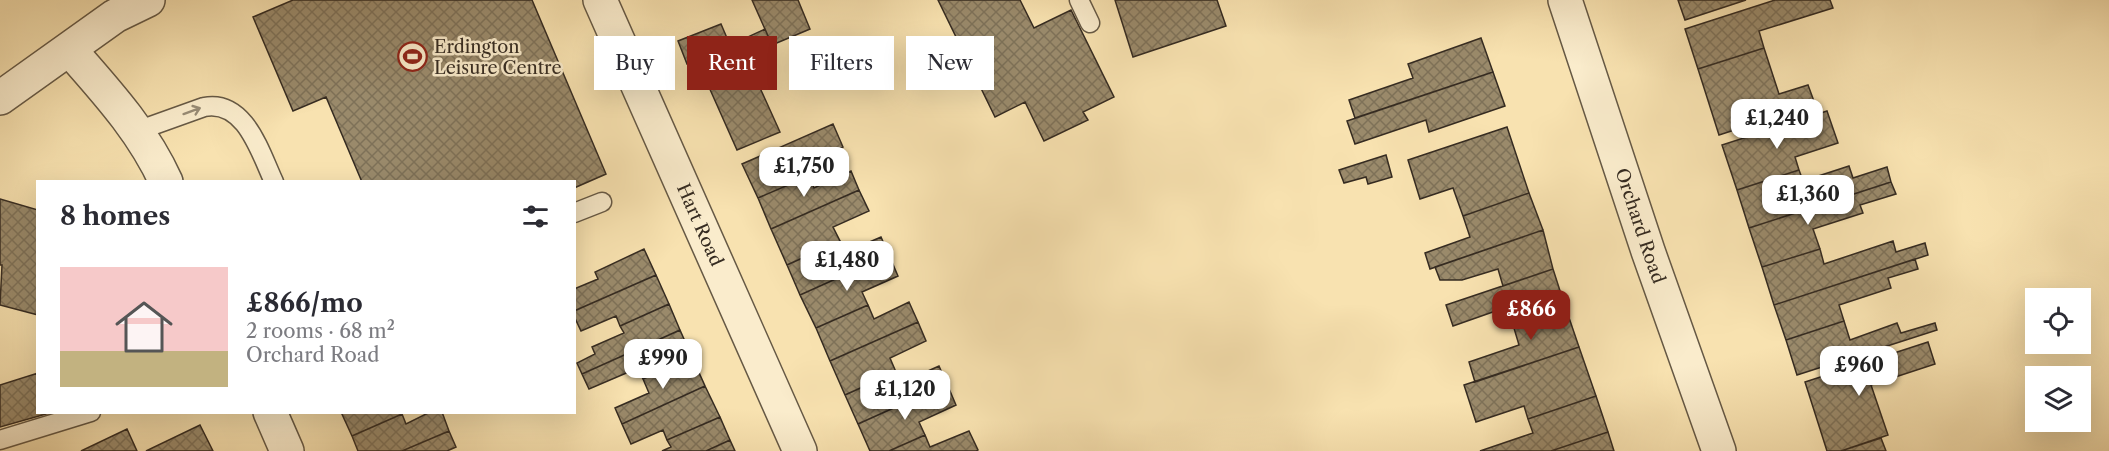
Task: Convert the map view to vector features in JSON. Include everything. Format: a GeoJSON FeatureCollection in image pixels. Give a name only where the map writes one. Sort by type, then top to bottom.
{"type":"FeatureCollection","features":[{"type":"Feature","properties":{"kind":"street"},"geometry":{"type":"LineString","coordinates":[[0,98],[70,50],[107,8],[148,0]]}},
{"type":"Feature","properties":{"kind":"street","name":"Hart Road"},"geometry":{"type":"LineString","coordinates":[[600,0],[800,451]]}},
{"type":"Feature","properties":{"kind":"street","name":"Orchard Road"},"geometry":{"type":"LineString","coordinates":[[1565,0],[1648,251],[1719,451]]}},
{"type":"Feature","properties":{"kind":"street"},"geometry":{"type":"LineString","coordinates":[[70,50],[120,107],[157,161],[165,180]]}},
{"type":"Feature","properties":{"kind":"street"},"geometry":{"type":"LineString","coordinates":[[271,414],[287,451]]}},
{"type":"Feature","properties":{"kind":"lane"},"geometry":{"type":"LineString","coordinates":[[1079,0],[1090,23]]}},
{"type":"Feature","properties":{"kind":"lane"},"geometry":{"type":"LineString","coordinates":[[136,131],[204,107],[222,106],[239,118],[248,129],[273,180]]}},
{"type":"Feature","properties":{"kind":"lane"},"geometry":{"type":"LineString","coordinates":[[576,212],[602,202]]}},
{"type":"Feature","properties":{"kind":"lane"},"geometry":{"type":"LineString","coordinates":[[0,440],[84,414]]}},
{"type":"Feature","properties":{"kind":"building","name":"Erdington Leisure Centre"},"geometry":{"type":"Polygon","coordinates":[[[293,0],[532,0],[606,174],[576,187],[576,180],[361,180],[326,97],[293,111],[253,17],[293,0]]]}},
{"type":"Feature","properties":{"kind":"building"},"geometry":{"type":"Polygon","coordinates":[[[752,0],[798,0],[810,29],[777,43],[777,36],[768,36],[752,0]]]}},
{"type":"Feature","properties":{"kind":"building"},"geometry":{"type":"Polygon","coordinates":[[[938,0],[1020,0],[1034,28],[1071,10],[1114,97],[1083,112],[1088,120],[1044,141],[1025,102],[995,117],[982,90],[994,90],[994,36],[956,36],[938,0]]]}},
{"type":"Feature","properties":{"kind":"building"},"geometry":{"type":"Polygon","coordinates":[[[1115,0],[1217,0],[1226,26],[1133,57],[1115,0]]]}},
{"type":"Feature","properties":{"kind":"building"},"geometry":{"type":"Polygon","coordinates":[[[1678,0],[1746,0],[1685,20],[1678,0]]]}},
{"type":"Feature","properties":{"kind":"building"},"geometry":{"type":"Polygon","coordinates":[[[1775,0],[1830,0],[1833,8],[1759,31],[1764,48],[1698,69],[1685,29],[1775,0]]]}},
{"type":"Feature","properties":{"kind":"building"},"geometry":{"type":"Polygon","coordinates":[[[721,24],[726,36],[691,36],[721,24]]]}},
{"type":"Feature","properties":{"kind":"building"},"geometry":{"type":"Polygon","coordinates":[[[765,29],[768,36],[750,36],[765,29]]]}},
{"type":"Feature","properties":{"kind":"building"},"geometry":{"type":"Polygon","coordinates":[[[687,37],[687,64],[678,41],[687,37]]]}},
{"type":"Feature","properties":{"kind":"building"},"geometry":{"type":"Polygon","coordinates":[[[1481,38],[1493,72],[1355,118],[1349,100],[1413,78],[1408,64],[1481,38]]]}},
{"type":"Feature","properties":{"kind":"building"},"geometry":{"type":"Polygon","coordinates":[[[1764,48],[1779,94],[1808,85],[1815,104],[1719,135],[1698,69],[1764,48]]]}},
{"type":"Feature","properties":{"kind":"building"},"geometry":{"type":"Polygon","coordinates":[[[1493,72],[1505,106],[1429,132],[1426,120],[1355,144],[1347,121],[1493,72]]]}},
{"type":"Feature","properties":{"kind":"building"},"geometry":{"type":"Polygon","coordinates":[[[710,90],[761,90],[780,132],[737,150],[710,90]]]}},
{"type":"Feature","properties":{"kind":"building"},"geometry":{"type":"Polygon","coordinates":[[[1827,111],[1838,143],[1795,157],[1799,170],[1737,190],[1722,145],[1827,111]]]}},
{"type":"Feature","properties":{"kind":"building"},"geometry":{"type":"Polygon","coordinates":[[[833,124],[843,147],[804,164],[809,176],[758,198],[742,164],[833,124]]]}},
{"type":"Feature","properties":{"kind":"building"},"geometry":{"type":"Polygon","coordinates":[[[1507,127],[1529,193],[1463,216],[1453,188],[1420,199],[1408,160],[1507,127]]]}},
{"type":"Feature","properties":{"kind":"building"},"geometry":{"type":"Polygon","coordinates":[[[1386,155],[1392,177],[1368,184],[1366,177],[1344,183],[1339,170],[1386,155]]]}},
{"type":"Feature","properties":{"kind":"building"},"geometry":{"type":"Polygon","coordinates":[[[1849,166],[1853,178],[1887,167],[1891,182],[1749,228],[1737,190],[1799,170],[1803,181],[1849,166]]]}},
{"type":"Feature","properties":{"kind":"building"},"geometry":{"type":"Polygon","coordinates":[[[851,171],[859,190],[771,229],[758,198],[809,176],[814,188],[851,171]]]}},
{"type":"Feature","properties":{"kind":"building"},"geometry":{"type":"Polygon","coordinates":[[[1891,182],[1896,194],[1860,205],[1863,213],[1813,229],[1820,249],[1762,267],[1749,228],[1891,182]]]}},
{"type":"Feature","properties":{"kind":"building"},"geometry":{"type":"Polygon","coordinates":[[[859,190],[869,211],[833,227],[840,241],[787,265],[771,229],[859,190]]]}},
{"type":"Feature","properties":{"kind":"building"},"geometry":{"type":"Polygon","coordinates":[[[1529,193],[1543,230],[1430,269],[1425,253],[1470,237],[1463,216],[1529,193]]]}},
{"type":"Feature","properties":{"kind":"building"},"geometry":{"type":"Polygon","coordinates":[[[0,199],[36,209],[36,314],[0,305],[2,265],[0,265],[0,199]]]}},
{"type":"Feature","properties":{"kind":"building"},"geometry":{"type":"Polygon","coordinates":[[[1543,230],[1553,269],[1503,286],[1498,269],[1462,280],[1440,280],[1435,267],[1543,230]]]}},
{"type":"Feature","properties":{"kind":"building"},"geometry":{"type":"Polygon","coordinates":[[[881,237],[889,255],[800,295],[787,265],[840,241],[844,253],[881,237]]]}},
{"type":"Feature","properties":{"kind":"building"},"geometry":{"type":"Polygon","coordinates":[[[1893,241],[1896,252],[1925,243],[1928,255],[1774,305],[1762,267],[1820,249],[1824,264],[1893,241]]]}},
{"type":"Feature","properties":{"kind":"building"},"geometry":{"type":"Polygon","coordinates":[[[644,249],[656,275],[576,310],[576,288],[598,279],[595,272],[644,249]]]}},
{"type":"Feature","properties":{"kind":"building"},"geometry":{"type":"Polygon","coordinates":[[[889,255],[898,276],[862,292],[868,305],[816,328],[800,295],[889,255]]]}},
{"type":"Feature","properties":{"kind":"building"},"geometry":{"type":"Polygon","coordinates":[[[1915,259],[1918,269],[1888,278],[1891,288],[1839,305],[1844,321],[1786,340],[1774,305],[1915,259]]]}},
{"type":"Feature","properties":{"kind":"building"},"geometry":{"type":"Polygon","coordinates":[[[1553,269],[1563,300],[1511,318],[1507,307],[1453,326],[1446,305],[1553,269]]]}},
{"type":"Feature","properties":{"kind":"building"},"geometry":{"type":"Polygon","coordinates":[[[656,275],[669,304],[620,326],[616,316],[581,331],[576,320],[576,310],[656,275]]]}},
{"type":"Feature","properties":{"kind":"building"},"geometry":{"type":"Polygon","coordinates":[[[1563,300],[1579,347],[1475,382],[1469,362],[1519,345],[1511,318],[1563,300]]]}},
{"type":"Feature","properties":{"kind":"building"},"geometry":{"type":"Polygon","coordinates":[[[909,302],[918,322],[830,361],[816,328],[868,305],[874,319],[909,302]]]}},
{"type":"Feature","properties":{"kind":"building"},"geometry":{"type":"Polygon","coordinates":[[[669,304],[680,330],[582,374],[577,363],[595,354],[592,347],[624,333],[620,326],[669,304]]]}},
{"type":"Feature","properties":{"kind":"building"},"geometry":{"type":"Polygon","coordinates":[[[1844,321],[1850,340],[1897,323],[1901,333],[1935,323],[1937,330],[1797,375],[1786,340],[1844,321]]]}},
{"type":"Feature","properties":{"kind":"building"},"geometry":{"type":"Polygon","coordinates":[[[918,322],[926,341],[890,358],[896,372],[845,395],[830,361],[918,322]]]}},
{"type":"Feature","properties":{"kind":"building"},"geometry":{"type":"Polygon","coordinates":[[[680,330],[692,357],[643,379],[638,368],[589,389],[582,374],[680,330]]]}},
{"type":"Feature","properties":{"kind":"building"},"geometry":{"type":"Polygon","coordinates":[[[1928,342],[1935,364],[1871,385],[1888,435],[1841,451],[1827,451],[1805,382],[1928,342]]]}},
{"type":"Feature","properties":{"kind":"building"},"geometry":{"type":"Polygon","coordinates":[[[1579,347],[1596,396],[1528,419],[1524,406],[1476,422],[1464,385],[1579,347]]]}},
{"type":"Feature","properties":{"kind":"building"},"geometry":{"type":"Polygon","coordinates":[[[692,357],[705,386],[622,424],[615,408],[649,393],[643,379],[692,357]]]}},
{"type":"Feature","properties":{"kind":"building"},"geometry":{"type":"Polygon","coordinates":[[[939,366],[947,384],[858,424],[845,395],[896,372],[901,383],[939,366]]]}},
{"type":"Feature","properties":{"kind":"building"},"geometry":{"type":"Polygon","coordinates":[[[36,374],[36,414],[46,414],[0,427],[0,385],[36,374]]]}},
{"type":"Feature","properties":{"kind":"building"},"geometry":{"type":"Polygon","coordinates":[[[947,384],[956,405],[919,422],[925,435],[889,451],[870,451],[858,424],[947,384]]]}},
{"type":"Feature","properties":{"kind":"building"},"geometry":{"type":"Polygon","coordinates":[[[705,386],[720,417],[667,440],[663,430],[631,444],[622,424],[705,386]]]}},
{"type":"Feature","properties":{"kind":"building"},"geometry":{"type":"Polygon","coordinates":[[[1596,396],[1608,432],[1551,451],[1480,451],[1533,433],[1528,419],[1596,396]]]}},
{"type":"Feature","properties":{"kind":"building"},"geometry":{"type":"Polygon","coordinates":[[[342,414],[402,414],[352,436],[342,414]]]}},
{"type":"Feature","properties":{"kind":"building"},"geometry":{"type":"Polygon","coordinates":[[[402,414],[406,424],[426,414],[443,414],[449,431],[402,451],[358,451],[352,436],[402,414]]]}},
{"type":"Feature","properties":{"kind":"building"},"geometry":{"type":"Polygon","coordinates":[[[720,417],[730,440],[706,451],[662,451],[671,447],[667,440],[720,417]]]}},
{"type":"Feature","properties":{"kind":"building"},"geometry":{"type":"Polygon","coordinates":[[[200,425],[213,451],[146,451],[200,425]]]}},
{"type":"Feature","properties":{"kind":"building"},"geometry":{"type":"Polygon","coordinates":[[[127,429],[137,451],[81,451],[127,429]]]}},
{"type":"Feature","properties":{"kind":"building"},"geometry":{"type":"Polygon","coordinates":[[[449,431],[456,447],[447,451],[402,451],[449,431]]]}},
{"type":"Feature","properties":{"kind":"building"},"geometry":{"type":"Polygon","coordinates":[[[969,431],[978,450],[976,451],[889,451],[925,435],[930,447],[969,431]]]}},
{"type":"Feature","properties":{"kind":"building"},"geometry":{"type":"Polygon","coordinates":[[[1608,432],[1614,451],[1551,451],[1608,432]]]}},
{"type":"Feature","properties":{"kind":"building"},"geometry":{"type":"Polygon","coordinates":[[[1881,438],[1886,451],[1841,451],[1881,438]]]}},
{"type":"Feature","properties":{"kind":"building"},"geometry":{"type":"Polygon","coordinates":[[[730,440],[735,451],[706,451],[730,440]]]}},
{"type":"Feature","properties":{"kind":"place","name":"Erdington Leisure Centre"},"geometry":{"type":"Point","coordinates":[413,57]}}]}
